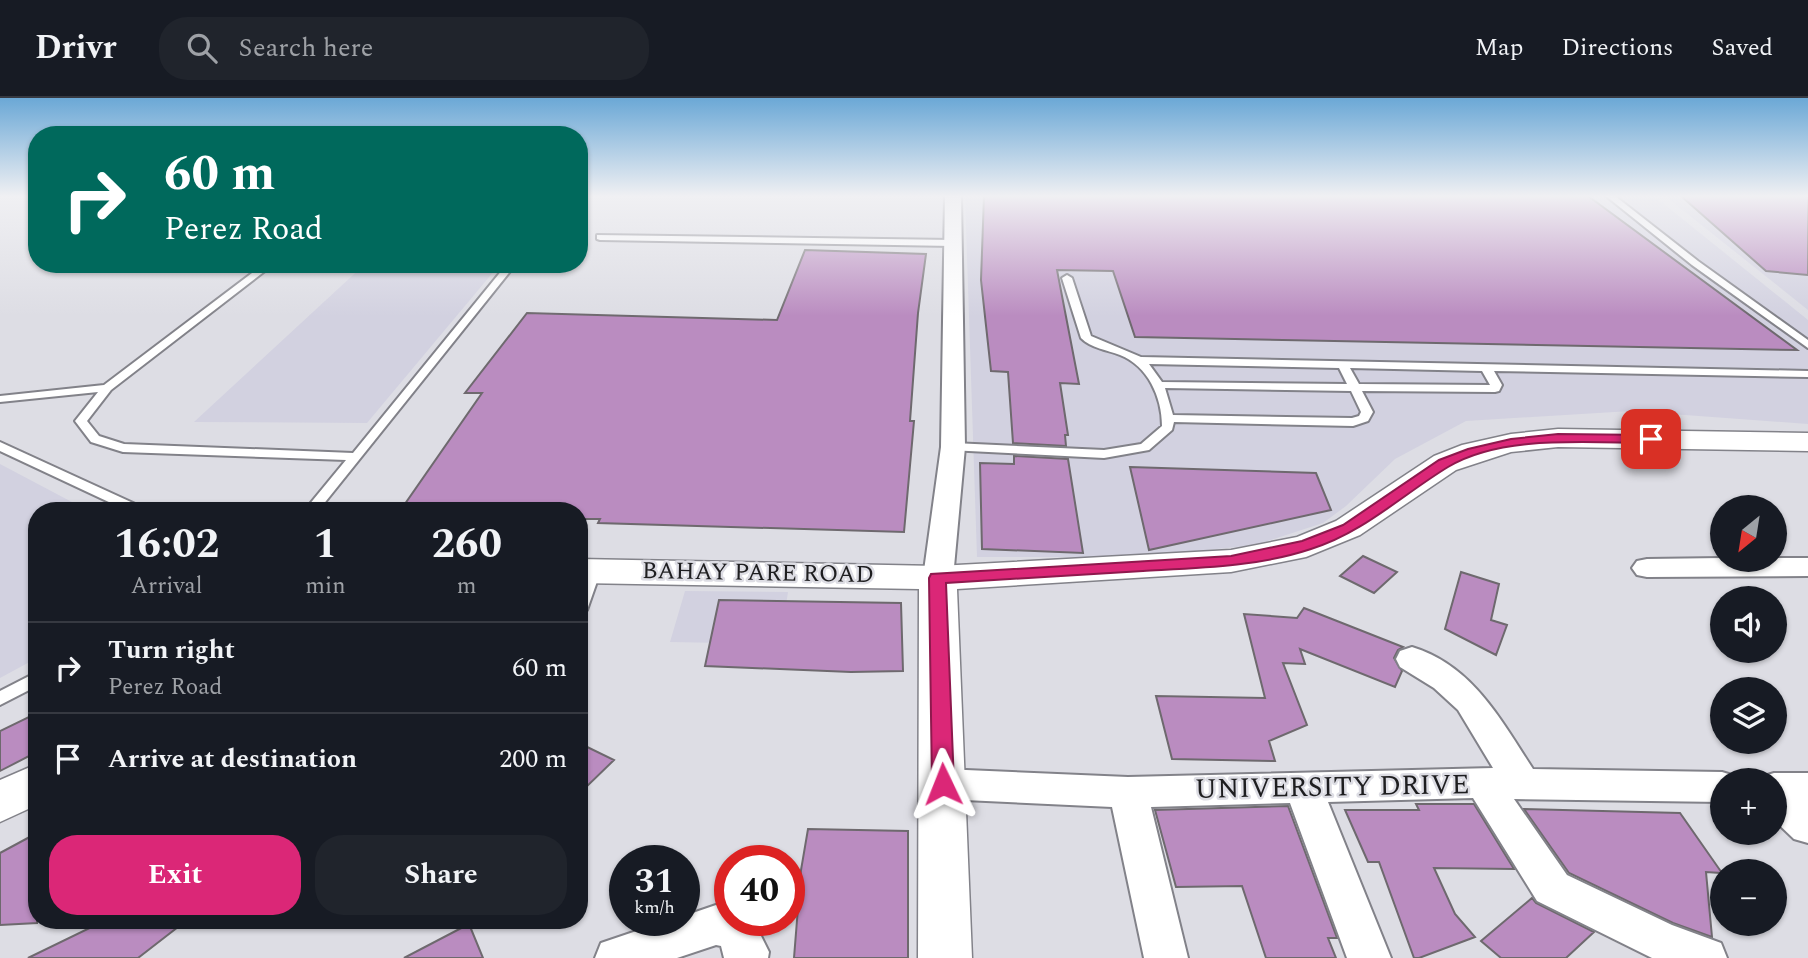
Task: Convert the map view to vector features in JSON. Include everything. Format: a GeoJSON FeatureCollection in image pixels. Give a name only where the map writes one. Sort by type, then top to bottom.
{"type":"FeatureCollection","features":[{"type":"Feature","properties":{"kind":"street"},"geometry":{"type":"LineString","coordinates":[[945,958],[937,578],[953,447],[953,236]]}},
{"type":"Feature","properties":{"kind":"street","name":"BAHAY PARE ROAD"},"geometry":{"type":"LineString","coordinates":[[588,570],[937,578],[1231,561],[1306,546],[1348,528],[1444,463],[1473,452],[1511,443],[1558,438],[1808,442]]}},
{"type":"Feature","properties":{"kind":"street"},"geometry":{"type":"LineString","coordinates":[[1647,568],[1808,567]]}},
{"type":"Feature","properties":{"kind":"street"},"geometry":{"type":"LineString","coordinates":[[1412,659],[1446,678],[1470,701],[1503,783],[1552,888],[1660,941],[1705,958]]}},
{"type":"Feature","properties":{"kind":"street","name":"UNIVERSITY DRIVE"},"geometry":{"type":"LineString","coordinates":[[943,784],[1128,792],[1503,783],[1710,787]]}},
{"type":"Feature","properties":{"kind":"street"},"geometry":{"type":"LineString","coordinates":[[1303,786],[1369,958]]}},
{"type":"Feature","properties":{"kind":"street"},"geometry":{"type":"LineString","coordinates":[[0,802],[28,788]]}},
{"type":"Feature","properties":{"kind":"street"},"geometry":{"type":"LineString","coordinates":[[1787,788],[1808,788]]}},
{"type":"Feature","properties":{"kind":"street"},"geometry":{"type":"LineString","coordinates":[[1128,792],[1166,958]]}},
{"type":"Feature","properties":{"kind":"street"},"geometry":{"type":"LineString","coordinates":[[1787,808],[1808,827]]}},
{"type":"Feature","properties":{"kind":"street"},"geometry":{"type":"LineString","coordinates":[[617,958],[716,925],[741,945]]}},
{"type":"Feature","properties":{"kind":"lane"},"geometry":{"type":"LineString","coordinates":[[1661,236],[1808,345]]}},
{"type":"Feature","properties":{"kind":"lane"},"geometry":{"type":"LineString","coordinates":[[600,237],[953,243]]}},
{"type":"Feature","properties":{"kind":"lane"},"geometry":{"type":"LineString","coordinates":[[258,273],[107,388],[80,421],[95,439],[123,448],[356,457]]}},
{"type":"Feature","properties":{"kind":"lane"},"geometry":{"type":"LineString","coordinates":[[318,502],[505,273]]}},
{"type":"Feature","properties":{"kind":"lane"},"geometry":{"type":"LineString","coordinates":[[1068,278],[1086,338],[1100,347],[1137,360],[1808,374]]}},
{"type":"Feature","properties":{"kind":"lane"},"geometry":{"type":"LineString","coordinates":[[953,447],[1104,454],[1145,447],[1168,427],[1169,418],[1158,385],[1137,360]]}},
{"type":"Feature","properties":{"kind":"lane"},"geometry":{"type":"LineString","coordinates":[[1169,418],[1353,422],[1364,418],[1367,412],[1343,364]]}},
{"type":"Feature","properties":{"kind":"lane"},"geometry":{"type":"LineString","coordinates":[[1158,385],[1495,389],[1496,385],[1486,367]]}},
{"type":"Feature","properties":{"kind":"lane"},"geometry":{"type":"LineString","coordinates":[[0,399],[107,388]]}},
{"type":"Feature","properties":{"kind":"lane"},"geometry":{"type":"LineString","coordinates":[[0,446],[120,502]]}},
{"type":"Feature","properties":{"kind":"lane"},"geometry":{"type":"LineString","coordinates":[[0,699],[28,683]]}},
{"type":"Feature","properties":{"kind":"shaded area"},"geometry":{"type":"Polygon","coordinates":[[[966,236],[1704,236],[1808,320],[1808,424],[1631,411],[1466,421],[1395,459],[1346,506],[1323,523],[1255,545],[1139,557],[977,557],[966,236]]]}},
{"type":"Feature","properties":{"kind":"shaded area"},"geometry":{"type":"Polygon","coordinates":[[[1715,236],[1808,236],[1808,310],[1715,236]]]}},
{"type":"Feature","properties":{"kind":"shaded area"},"geometry":{"type":"Polygon","coordinates":[[[355,273],[492,273],[367,423],[194,422],[355,273]]]}},
{"type":"Feature","properties":{"kind":"shaded area"},"geometry":{"type":"Polygon","coordinates":[[[0,464],[72,502],[28,502],[28,663],[0,678],[0,464]]]}},
{"type":"Feature","properties":{"kind":"shaded area"},"geometry":{"type":"Polygon","coordinates":[[[685,591],[788,592],[780,644],[670,642],[685,591]]]}},
{"type":"Feature","properties":{"kind":"building"},"geometry":{"type":"Polygon","coordinates":[[[983,236],[1642,236],[1797,350],[1135,337],[1113,271],[1057,270],[1079,384],[1060,383],[1068,435],[1065,435],[1066,446],[1013,443],[1008,372],[991,371],[981,280],[983,236]]]}},
{"type":"Feature","properties":{"kind":"building"},"geometry":{"type":"Polygon","coordinates":[[[1726,236],[1808,236],[1808,275],[1766,271],[1726,236]]]}},
{"type":"Feature","properties":{"kind":"building"},"geometry":{"type":"Polygon","coordinates":[[[805,250],[926,254],[918,313],[910,421],[914,421],[904,532],[598,523],[600,519],[588,519],[588,502],[406,502],[482,393],[465,393],[527,313],[777,320],[805,250]]]}},
{"type":"Feature","properties":{"kind":"building"},"geometry":{"type":"Polygon","coordinates":[[[1014,456],[1068,459],[1083,553],[982,549],[980,463],[1014,464],[1014,456]]]}},
{"type":"Feature","properties":{"kind":"building"},"geometry":{"type":"Polygon","coordinates":[[[1130,467],[1316,473],[1331,510],[1149,550],[1130,467]]]}},
{"type":"Feature","properties":{"kind":"building"},"geometry":{"type":"Polygon","coordinates":[[[1363,556],[1397,572],[1374,593],[1340,576],[1363,556]]]}},
{"type":"Feature","properties":{"kind":"building"},"geometry":{"type":"Polygon","coordinates":[[[1461,572],[1499,584],[1491,620],[1507,625],[1496,655],[1445,629],[1461,572]]]}},
{"type":"Feature","properties":{"kind":"building"},"geometry":{"type":"Polygon","coordinates":[[[719,600],[901,603],[903,671],[851,672],[705,666],[719,600]]]}},
{"type":"Feature","properties":{"kind":"building"},"geometry":{"type":"Polygon","coordinates":[[[1304,608],[1403,647],[1394,658],[1402,671],[1395,687],[1300,649],[1305,664],[1283,663],[1307,725],[1269,741],[1275,761],[1172,759],[1156,696],[1265,698],[1244,614],[1297,618],[1304,608]]]}},
{"type":"Feature","properties":{"kind":"building"},"geometry":{"type":"Polygon","coordinates":[[[28,717],[28,757],[0,771],[0,731],[28,717]]]}},
{"type":"Feature","properties":{"kind":"building"},"geometry":{"type":"Polygon","coordinates":[[[588,747],[614,760],[588,785],[588,747]]]}},
{"type":"Feature","properties":{"kind":"building"},"geometry":{"type":"Polygon","coordinates":[[[1416,804],[1474,804],[1514,869],[1434,868],[1455,914],[1475,937],[1419,958],[1414,958],[1379,862],[1368,862],[1345,810],[1419,810],[1416,804]]]}},
{"type":"Feature","properties":{"kind":"building"},"geometry":{"type":"Polygon","coordinates":[[[1288,806],[1337,938],[1328,938],[1336,958],[1266,958],[1242,886],[1176,887],[1155,810],[1288,806]]]}},
{"type":"Feature","properties":{"kind":"building"},"geometry":{"type":"Polygon","coordinates":[[[1524,809],[1680,813],[1712,859],[1710,859],[1710,872],[1706,872],[1712,937],[1673,923],[1569,873],[1524,809]]]}},
{"type":"Feature","properties":{"kind":"building"},"geometry":{"type":"Polygon","coordinates":[[[808,829],[908,831],[908,958],[794,958],[796,936],[805,936],[805,847],[808,829]]]}},
{"type":"Feature","properties":{"kind":"building"},"geometry":{"type":"Polygon","coordinates":[[[28,838],[28,923],[0,925],[0,853],[28,838]]]}},
{"type":"Feature","properties":{"kind":"building"},"geometry":{"type":"Polygon","coordinates":[[[1532,898],[1536,903],[1594,932],[1566,958],[1501,958],[1481,941],[1532,898]]]}},
{"type":"Feature","properties":{"kind":"building"},"geometry":{"type":"Polygon","coordinates":[[[88,929],[175,929],[138,958],[28,958],[88,929]]]}},
{"type":"Feature","properties":{"kind":"building"},"geometry":{"type":"Polygon","coordinates":[[[459,929],[471,929],[483,958],[404,958],[459,929]]]}},
{"type":"Feature","properties":{"kind":"route"},"geometry":{"type":"LineString","coordinates":[[943,784],[937,578],[1231,561],[1306,546],[1348,528],[1444,463],[1473,452],[1511,443],[1558,438],[1651,439]]}}]}
